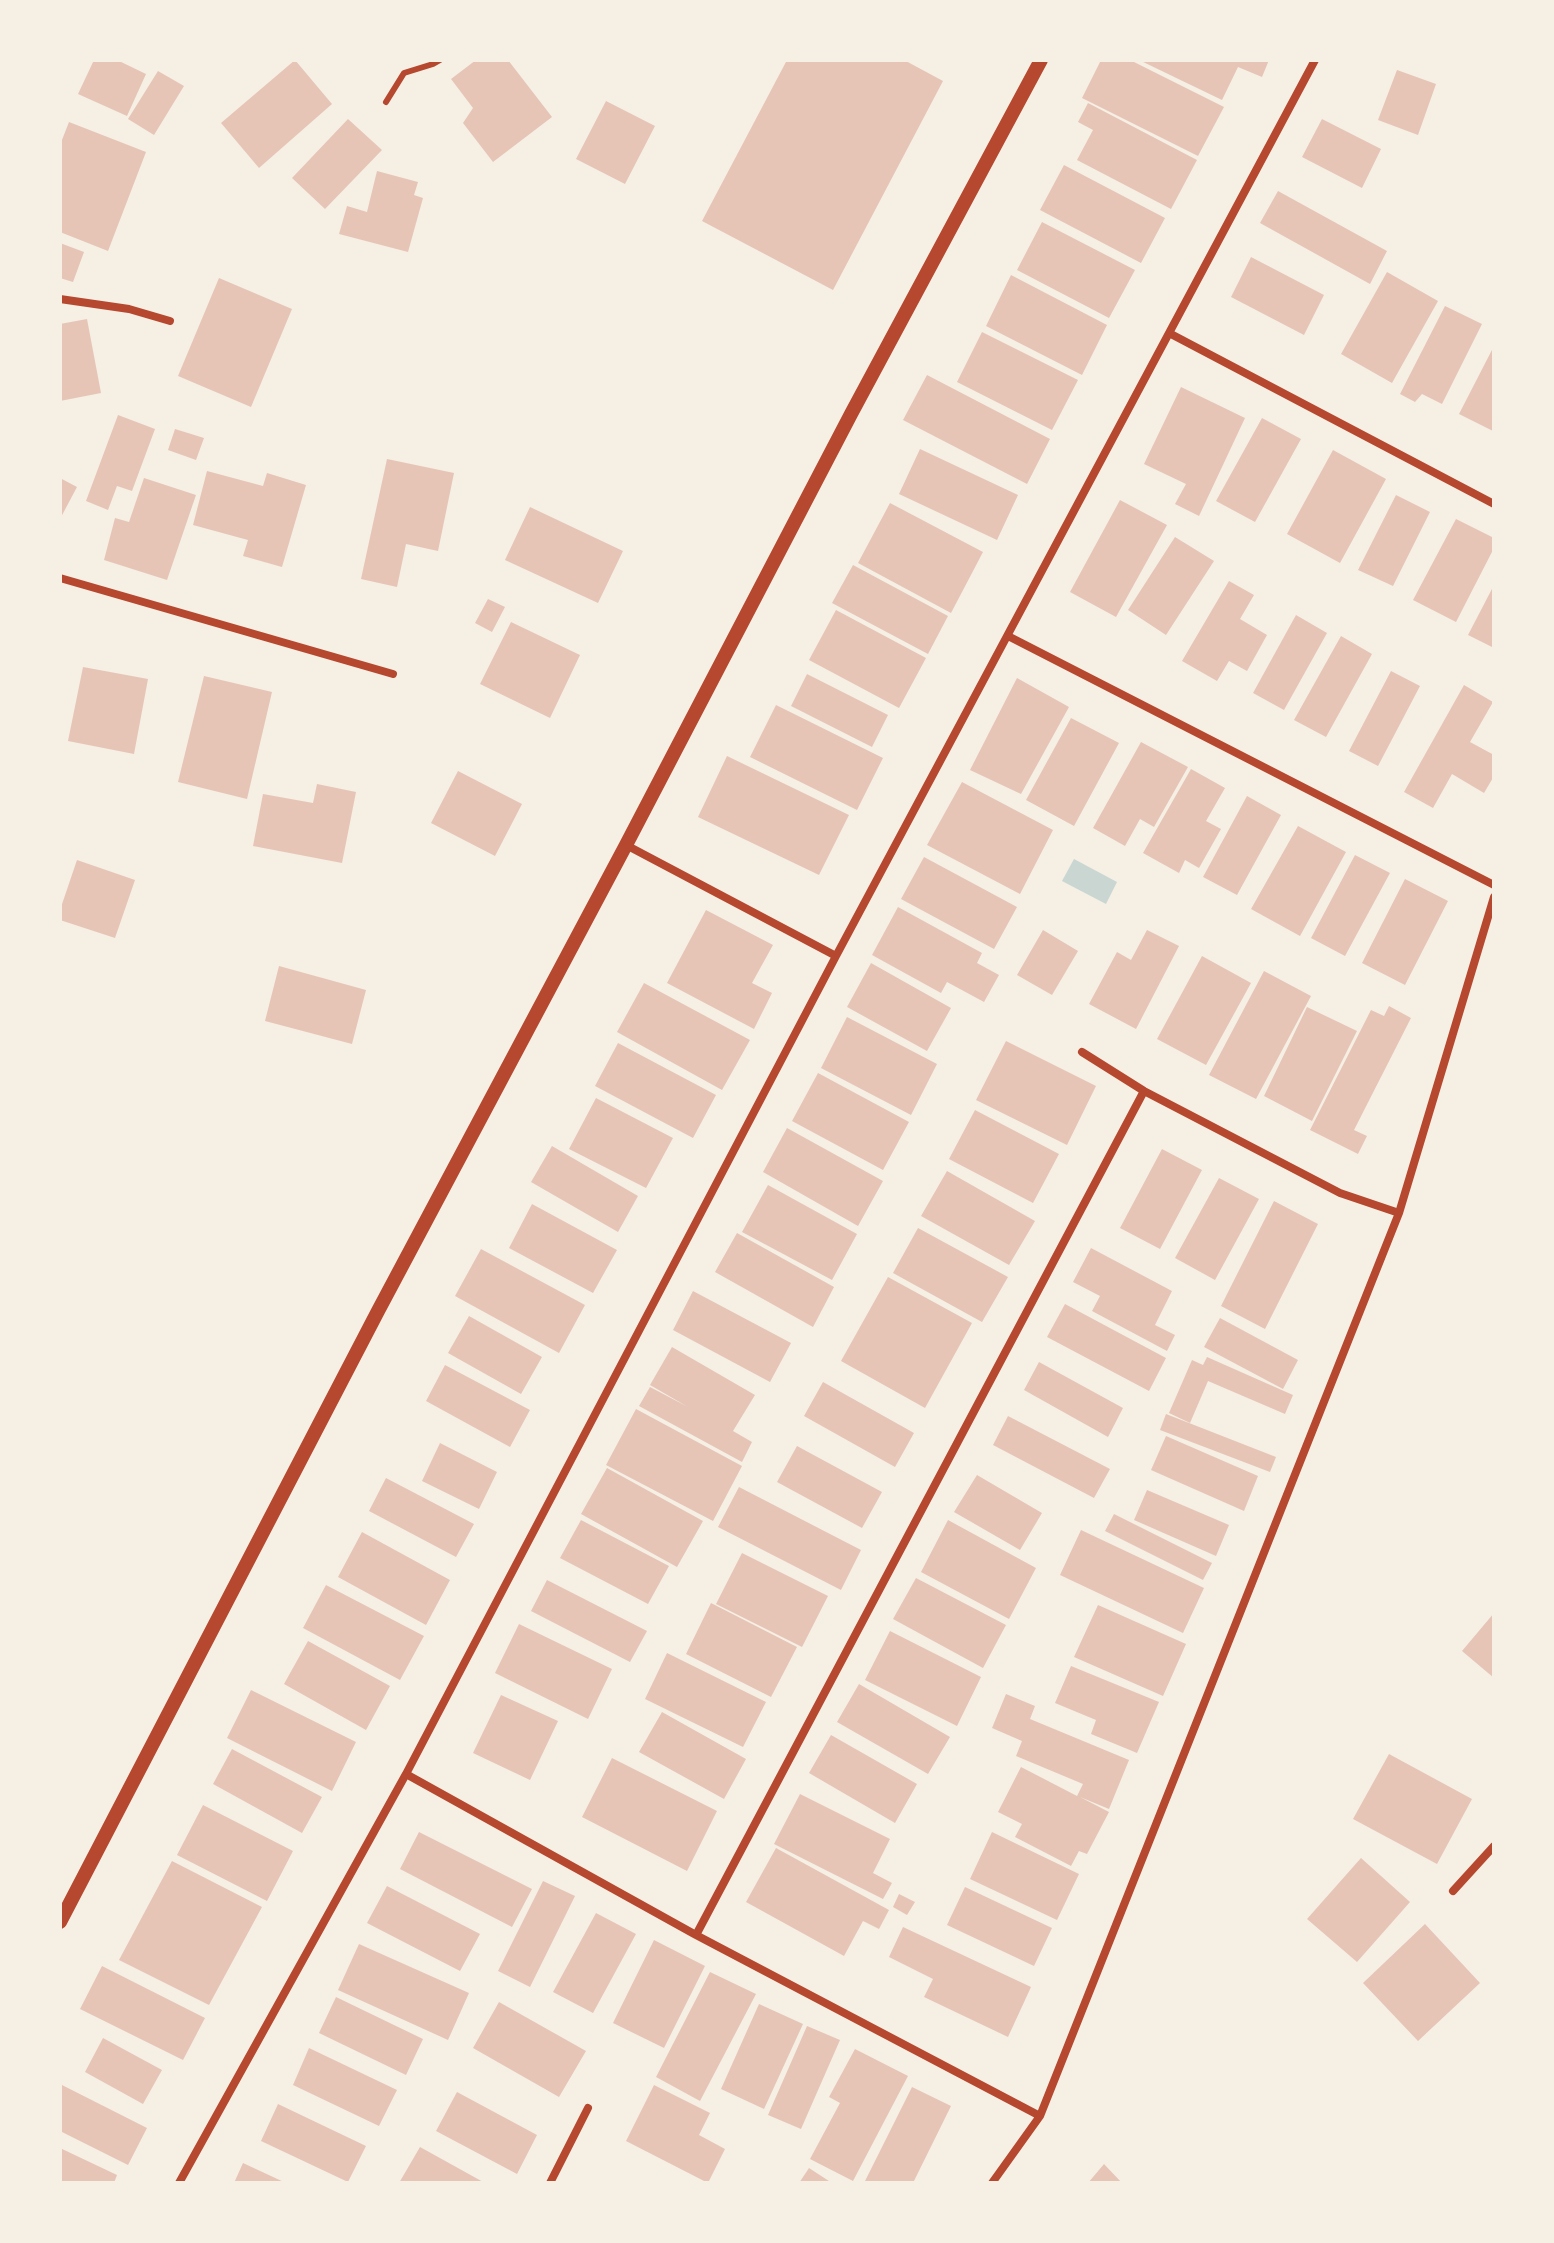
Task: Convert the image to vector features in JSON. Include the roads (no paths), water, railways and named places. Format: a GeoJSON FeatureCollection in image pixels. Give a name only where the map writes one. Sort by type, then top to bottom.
{"type":"FeatureCollection","features":[{"type":"Feature","properties":{"kind":"street"},"geometry":{"type":"LineString","coordinates":[[60,1922],[392,1283],[1041,60]]}},
{"type":"Feature","properties":{"kind":"street"},"geometry":{"type":"LineString","coordinates":[[179,2183],[406,1774],[836,956],[1315,60]]}},
{"type":"Feature","properties":{"kind":"street"},"geometry":{"type":"LineString","coordinates":[[60,299],[129,309],[170,321]]}},
{"type":"Feature","properties":{"kind":"street"},"geometry":{"type":"LineString","coordinates":[[1169,333],[1494,504]]}},
{"type":"Feature","properties":{"kind":"street"},"geometry":{"type":"LineString","coordinates":[[60,578],[393,674]]}},
{"type":"Feature","properties":{"kind":"street"},"geometry":{"type":"LineString","coordinates":[[1008,636],[1494,885]]}},
{"type":"Feature","properties":{"kind":"street"},"geometry":{"type":"LineString","coordinates":[[626,845],[836,956]]}},
{"type":"Feature","properties":{"kind":"street"},"geometry":{"type":"LineString","coordinates":[[992,2183],[1040,2116],[1399,1213],[1494,897]]}},
{"type":"Feature","properties":{"kind":"street"},"geometry":{"type":"LineString","coordinates":[[1082,1052],[1144,1091],[1340,1193],[1399,1213]]}},
{"type":"Feature","properties":{"kind":"street"},"geometry":{"type":"LineString","coordinates":[[696,1935],[1144,1091]]}},
{"type":"Feature","properties":{"kind":"street"},"geometry":{"type":"LineString","coordinates":[[406,1774],[696,1935],[1040,2116]]}},
{"type":"Feature","properties":{"kind":"street"},"geometry":{"type":"LineString","coordinates":[[1453,1891],[1494,1846]]}},
{"type":"Feature","properties":{"kind":"street"},"geometry":{"type":"LineString","coordinates":[[550,2183],[588,2108]]}},
{"type":"Feature","properties":{"kind":"lane"},"geometry":{"type":"LineString","coordinates":[[386,102],[404,73],[440,60]]}}]}
